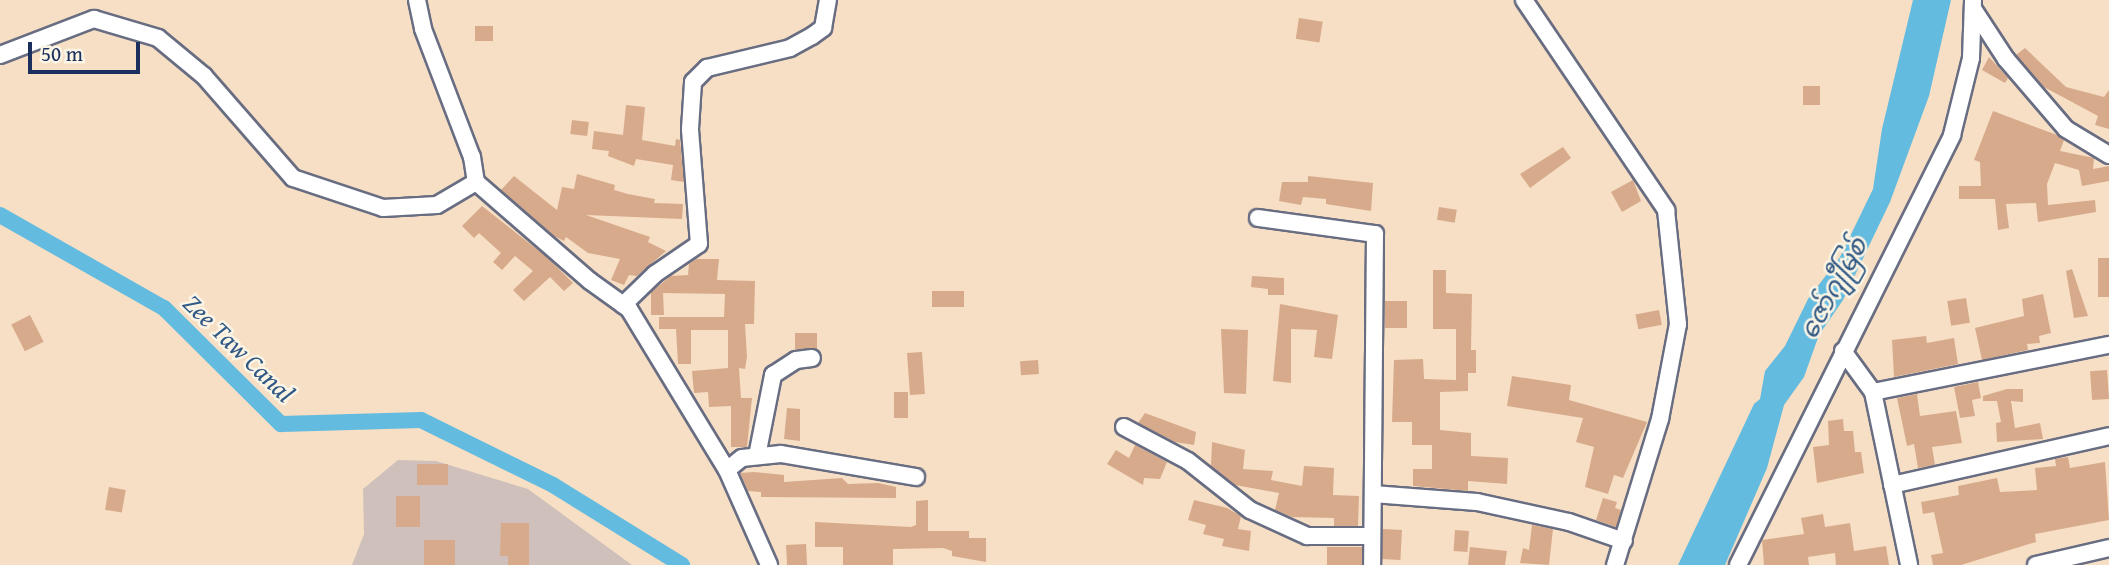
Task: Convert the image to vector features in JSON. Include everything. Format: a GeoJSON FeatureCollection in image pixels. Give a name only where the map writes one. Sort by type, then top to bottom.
{"type":"FeatureCollection","features":[{"type":"Feature","properties":{"kind":"street"},"geometry":{"type":"LineString","coordinates":[[417,0],[423,29],[472,157],[476,182],[623,304],[727,470],[769,565]]}},
{"type":"Feature","properties":{"kind":"street"},"geometry":{"type":"LineString","coordinates":[[623,304],[699,244],[690,129],[694,82],[707,68],[790,47],[812,36],[823,28],[828,0]]}},
{"type":"Feature","properties":{"kind":"street"},"geometry":{"type":"LineString","coordinates":[[1524,0],[1666,210],[1678,324],[1660,419],[1615,565]]}},
{"type":"Feature","properties":{"kind":"street"},"geometry":{"type":"LineString","coordinates":[[1973,5],[2006,59],[2066,129],[2109,155]]}},
{"type":"Feature","properties":{"kind":"street"},"geometry":{"type":"LineString","coordinates":[[1738,565],[1952,135],[1971,58],[1973,5]]}},
{"type":"Feature","properties":{"kind":"street"},"geometry":{"type":"LineString","coordinates":[[0,55],[94,19],[158,38],[204,76],[293,178],[383,208],[437,205],[476,182]]}},
{"type":"Feature","properties":{"kind":"street"},"geometry":{"type":"LineString","coordinates":[[1258,218],[1375,234],[1372,565]]}},
{"type":"Feature","properties":{"kind":"street"},"geometry":{"type":"LineString","coordinates":[[1873,392],[2109,345]]}},
{"type":"Feature","properties":{"kind":"street"},"geometry":{"type":"LineString","coordinates":[[1843,351],[1873,392],[1909,565]]}},
{"type":"Feature","properties":{"kind":"street"},"geometry":{"type":"LineString","coordinates":[[757,456],[773,375],[796,360],[812,358]]}},
{"type":"Feature","properties":{"kind":"street"},"geometry":{"type":"LineString","coordinates":[[1124,427],[1188,461],[1250,510],[1307,536],[1372,536]]}},
{"type":"Feature","properties":{"kind":"street"},"geometry":{"type":"LineString","coordinates":[[1892,485],[2109,436]]}},
{"type":"Feature","properties":{"kind":"street"},"geometry":{"type":"LineString","coordinates":[[727,470],[742,458],[781,454],[916,478]]}},
{"type":"Feature","properties":{"kind":"street"},"geometry":{"type":"LineString","coordinates":[[1373,494],[1477,502],[1569,522],[1623,541]]}},
{"type":"Feature","properties":{"kind":"street"},"geometry":{"type":"LineString","coordinates":[[2036,565],[2109,548]]}},
{"type":"Feature","properties":{"kind":"shaded area"},"geometry":{"type":"Polygon","coordinates":[[[398,460],[436,461],[528,489],[632,565],[352,565],[364,534],[363,489],[398,460]]]}},
{"type":"Feature","properties":{"kind":"water","name":"ဇော်ဂျီမြစ်"},"geometry":{"type":"Polygon","coordinates":[[[1913,0],[1951,0],[1929,96],[1890,202],[1843,300],[1819,335],[1804,377],[1784,405],[1767,468],[1725,565],[1678,565],[1754,404],[1760,399],[1765,371],[1785,346],[1808,299],[1840,257],[1873,189],[1882,129],[1913,0]]]}},
{"type":"Feature","properties":{"kind":"building"},"geometry":{"type":"Polygon","coordinates":[[[1299,18],[1323,22],[1319,42],[1296,39],[1299,18]]]}},
{"type":"Feature","properties":{"kind":"building"},"geometry":{"type":"Polygon","coordinates":[[[475,26],[493,26],[493,41],[475,41],[475,26]]]}},
{"type":"Feature","properties":{"kind":"building"},"geometry":{"type":"Polygon","coordinates":[[[2025,48],[2066,87],[2104,97],[2109,90],[2109,129],[2095,125],[2098,116],[2044,87],[2016,55],[2025,48]]]}},
{"type":"Feature","properties":{"kind":"building"},"geometry":{"type":"Polygon","coordinates":[[[1989,57],[2008,78],[2005,83],[1982,70],[1989,57]]]}},
{"type":"Feature","properties":{"kind":"building"},"geometry":{"type":"Polygon","coordinates":[[[1803,86],[1820,86],[1820,105],[1803,105],[1803,86]]]}},
{"type":"Feature","properties":{"kind":"building"},"geometry":{"type":"Polygon","coordinates":[[[626,105],[645,107],[642,140],[675,146],[676,139],[680,140],[684,182],[671,180],[673,165],[636,159],[634,166],[608,156],[609,151],[592,149],[594,131],[623,135],[626,105]]]}},
{"type":"Feature","properties":{"kind":"building"},"geometry":{"type":"Polygon","coordinates":[[[1993,111],[2057,135],[2064,140],[2060,151],[2094,158],[2093,169],[2109,166],[2109,181],[2082,186],[2079,170],[2055,163],[2047,184],[2048,205],[2095,200],[2096,212],[2038,222],[2036,203],[2006,204],[2009,228],[1998,230],[1995,199],[1959,199],[1959,186],[1981,186],[1980,162],[1974,160],[1993,111]]]}},
{"type":"Feature","properties":{"kind":"building"},"geometry":{"type":"Polygon","coordinates":[[[572,120],[589,122],[587,136],[570,134],[572,120]]]}},
{"type":"Feature","properties":{"kind":"building"},"geometry":{"type":"Polygon","coordinates":[[[1563,147],[1571,158],[1530,188],[1520,174],[1563,147]]]}},
{"type":"Feature","properties":{"kind":"building"},"geometry":{"type":"Polygon","coordinates":[[[577,174],[615,185],[614,190],[655,199],[654,203],[683,204],[682,219],[586,215],[650,237],[648,242],[666,251],[637,276],[629,275],[624,285],[611,280],[620,259],[588,253],[566,237],[564,241],[554,236],[501,190],[514,176],[557,210],[562,187],[574,189],[577,174]]]}},
{"type":"Feature","properties":{"kind":"building"},"geometry":{"type":"Polygon","coordinates":[[[1308,176],[1373,183],[1371,211],[1326,204],[1326,199],[1303,197],[1301,205],[1279,201],[1282,182],[1308,182],[1308,176]]]}},
{"type":"Feature","properties":{"kind":"building"},"geometry":{"type":"Polygon","coordinates":[[[1633,180],[1641,201],[1622,212],[1611,192],[1633,180]]]}},
{"type":"Feature","properties":{"kind":"building"},"geometry":{"type":"Polygon","coordinates":[[[482,206],[548,258],[573,283],[564,291],[550,277],[524,301],[513,290],[533,271],[515,256],[502,270],[493,262],[501,253],[479,233],[474,238],[462,226],[482,206]]]}},
{"type":"Feature","properties":{"kind":"building"},"geometry":{"type":"Polygon","coordinates":[[[1439,207],[1457,210],[1455,223],[1437,220],[1439,207]]]}},
{"type":"Feature","properties":{"kind":"building"},"geometry":{"type":"Polygon","coordinates":[[[2098,258],[2109,258],[2109,297],[2098,297],[2098,258]]]}},
{"type":"Feature","properties":{"kind":"building"},"geometry":{"type":"Polygon","coordinates":[[[696,259],[719,259],[717,280],[755,281],[754,324],[745,324],[747,357],[745,369],[739,368],[741,398],[752,398],[747,447],[731,447],[731,406],[709,407],[708,392],[694,393],[692,371],[728,368],[728,330],[691,330],[691,364],[678,364],[676,329],[659,329],[659,317],[724,317],[725,294],[663,293],[664,315],[651,315],[651,292],[671,276],[688,275],[689,264],[696,259]]]}},
{"type":"Feature","properties":{"kind":"building"},"geometry":{"type":"Polygon","coordinates":[[[2072,269],[2088,316],[2074,318],[2066,271],[2072,269]]]}},
{"type":"Feature","properties":{"kind":"building"},"geometry":{"type":"Polygon","coordinates":[[[1433,270],[1446,270],[1446,293],[1472,294],[1471,350],[1476,350],[1476,373],[1468,373],[1468,391],[1440,392],[1440,430],[1471,433],[1471,456],[1508,458],[1507,484],[1468,481],[1468,491],[1413,486],[1413,469],[1432,469],[1432,445],[1412,445],[1412,422],[1392,422],[1394,360],[1423,359],[1424,379],[1456,380],[1456,329],[1433,329],[1433,270]]]}},
{"type":"Feature","properties":{"kind":"building"},"geometry":{"type":"Polygon","coordinates":[[[1252,276],[1284,278],[1284,295],[1268,295],[1268,289],[1251,287],[1252,276]]]}},
{"type":"Feature","properties":{"kind":"building"},"geometry":{"type":"Polygon","coordinates":[[[932,291],[964,291],[964,307],[932,307],[932,291]]]}},
{"type":"Feature","properties":{"kind":"building"},"geometry":{"type":"Polygon","coordinates":[[[2043,294],[2051,333],[2039,336],[2040,343],[2027,344],[2028,350],[1982,360],[1975,328],[2024,316],[2022,299],[2043,294]]]}},
{"type":"Feature","properties":{"kind":"building"},"geometry":{"type":"Polygon","coordinates":[[[1966,298],[1970,323],[1951,326],[1947,301],[1966,298]]]}},
{"type":"Feature","properties":{"kind":"building"},"geometry":{"type":"Polygon","coordinates":[[[1385,301],[1407,301],[1407,328],[1385,328],[1385,301]]]}},
{"type":"Feature","properties":{"kind":"building"},"geometry":{"type":"Polygon","coordinates":[[[1280,304],[1338,315],[1332,359],[1314,357],[1317,330],[1291,329],[1291,383],[1273,381],[1280,304]]]}},
{"type":"Feature","properties":{"kind":"building"},"geometry":{"type":"Polygon","coordinates":[[[1659,310],[1662,325],[1638,329],[1635,315],[1659,310]]]}},
{"type":"Feature","properties":{"kind":"building"},"geometry":{"type":"Polygon","coordinates":[[[30,315],[44,342],[25,351],[11,325],[30,315]]]}},
{"type":"Feature","properties":{"kind":"building"},"geometry":{"type":"Polygon","coordinates":[[[1221,329],[1248,330],[1246,394],[1224,393],[1221,329]]]}},
{"type":"Feature","properties":{"kind":"building"},"geometry":{"type":"Polygon","coordinates":[[[795,333],[817,333],[817,349],[795,349],[795,333]]]}},
{"type":"Feature","properties":{"kind":"building"},"geometry":{"type":"Polygon","coordinates":[[[1926,336],[1927,343],[1954,338],[1958,364],[1894,377],[1892,340],[1926,336]]]}},
{"type":"Feature","properties":{"kind":"building"},"geometry":{"type":"Polygon","coordinates":[[[922,352],[925,394],[910,395],[907,353],[922,352]]]}},
{"type":"Feature","properties":{"kind":"building"},"geometry":{"type":"Polygon","coordinates":[[[1038,360],[1039,374],[1021,375],[1020,361],[1038,360]]]}},
{"type":"Feature","properties":{"kind":"building"},"geometry":{"type":"Polygon","coordinates":[[[2107,370],[2109,399],[2092,400],[2090,371],[2107,370]]]}},
{"type":"Feature","properties":{"kind":"building"},"geometry":{"type":"Polygon","coordinates":[[[1512,376],[1571,385],[1569,400],[1647,422],[1623,478],[1614,475],[1608,494],[1585,487],[1594,447],[1576,442],[1583,418],[1507,406],[1512,376]]]}},
{"type":"Feature","properties":{"kind":"building"},"geometry":{"type":"Polygon","coordinates":[[[1978,382],[1981,398],[1972,400],[1975,416],[1960,418],[1954,387],[1978,382]]]}},
{"type":"Feature","properties":{"kind":"building"},"geometry":{"type":"Polygon","coordinates":[[[2007,389],[2023,389],[2023,402],[2011,401],[2015,428],[2040,423],[2043,439],[1997,442],[1996,423],[2001,422],[1997,401],[1983,401],[1983,396],[2007,389]]]}},
{"type":"Feature","properties":{"kind":"building"},"geometry":{"type":"Polygon","coordinates":[[[894,392],[908,392],[908,418],[894,418],[894,392]]]}},
{"type":"Feature","properties":{"kind":"building"},"geometry":{"type":"Polygon","coordinates":[[[1917,394],[1920,416],[1956,411],[1962,443],[1932,447],[1935,465],[1918,468],[1914,444],[1907,446],[1897,398],[1917,394]]]}},
{"type":"Feature","properties":{"kind":"building"},"geometry":{"type":"Polygon","coordinates":[[[787,408],[800,409],[800,441],[784,439],[787,408]]]}},
{"type":"Feature","properties":{"kind":"building"},"geometry":{"type":"Polygon","coordinates":[[[1145,413],[1196,432],[1194,445],[1175,442],[1138,423],[1145,413]]]}},
{"type":"Feature","properties":{"kind":"building"},"geometry":{"type":"Polygon","coordinates":[[[1843,419],[1844,431],[1853,431],[1855,452],[1861,452],[1864,473],[1817,483],[1813,447],[1829,445],[1828,421],[1843,419]]]}},
{"type":"Feature","properties":{"kind":"building"},"geometry":{"type":"Polygon","coordinates":[[[1212,442],[1245,450],[1243,469],[1273,471],[1271,480],[1302,486],[1304,466],[1334,468],[1333,495],[1359,496],[1358,526],[1334,526],[1334,518],[1292,517],[1275,510],[1279,493],[1235,485],[1211,466],[1212,442]]]}},
{"type":"Feature","properties":{"kind":"building"},"geometry":{"type":"Polygon","coordinates":[[[1135,445],[1167,462],[1160,479],[1144,478],[1143,485],[1107,464],[1116,450],[1129,458],[1135,445]]]}},
{"type":"Feature","properties":{"kind":"building"},"geometry":{"type":"Polygon","coordinates":[[[2068,457],[2070,468],[2105,462],[2109,520],[2035,534],[2036,542],[1961,565],[1933,565],[1931,555],[1943,553],[1934,512],[1923,514],[1921,502],[1959,495],[1958,486],[1997,478],[2000,492],[2037,490],[2035,468],[2056,466],[2055,459],[2068,457]]]}},
{"type":"Feature","properties":{"kind":"building"},"geometry":{"type":"Polygon","coordinates":[[[417,464],[448,464],[448,485],[417,485],[417,464]]]}},
{"type":"Feature","properties":{"kind":"building"},"geometry":{"type":"Polygon","coordinates":[[[740,473],[784,475],[784,482],[842,478],[848,484],[878,483],[896,487],[896,498],[761,497],[761,492],[748,491],[740,473]]]}},
{"type":"Feature","properties":{"kind":"building"},"geometry":{"type":"Polygon","coordinates":[[[109,487],[126,490],[122,513],[105,510],[109,487]]]}},
{"type":"Feature","properties":{"kind":"building"},"geometry":{"type":"Polygon","coordinates":[[[396,496],[420,496],[420,527],[396,527],[396,496]]]}},
{"type":"Feature","properties":{"kind":"building"},"geometry":{"type":"Polygon","coordinates":[[[1603,498],[1617,502],[1615,508],[1621,510],[1616,527],[1596,520],[1603,498]]]}},
{"type":"Feature","properties":{"kind":"building"},"geometry":{"type":"Polygon","coordinates":[[[928,500],[928,531],[969,531],[969,538],[986,538],[986,562],[952,556],[952,551],[943,548],[893,549],[893,565],[843,565],[843,547],[815,547],[815,522],[911,527],[916,525],[916,501],[928,500]]]}},
{"type":"Feature","properties":{"kind":"building"},"geometry":{"type":"Polygon","coordinates":[[[1194,500],[1227,508],[1241,516],[1238,529],[1251,531],[1249,551],[1222,546],[1224,539],[1203,534],[1206,525],[1188,520],[1194,500]]]}},
{"type":"Feature","properties":{"kind":"building"},"geometry":{"type":"Polygon","coordinates":[[[1823,514],[1825,527],[1850,523],[1854,551],[1886,546],[1889,565],[1836,565],[1835,553],[1808,557],[1809,565],[1764,565],[1762,540],[1804,534],[1801,518],[1823,514]]]}},
{"type":"Feature","properties":{"kind":"building"},"geometry":{"type":"Polygon","coordinates":[[[501,523],[529,523],[529,565],[508,565],[508,556],[500,556],[501,523]]]}},
{"type":"Feature","properties":{"kind":"building"},"geometry":{"type":"Polygon","coordinates":[[[1532,525],[1553,529],[1549,565],[1520,563],[1523,548],[1529,550],[1532,525]]]}},
{"type":"Feature","properties":{"kind":"building"},"geometry":{"type":"Polygon","coordinates":[[[1383,529],[1402,530],[1400,560],[1381,559],[1383,529]]]}},
{"type":"Feature","properties":{"kind":"building"},"geometry":{"type":"Polygon","coordinates":[[[1455,530],[1469,531],[1468,552],[1454,551],[1455,530]]]}},
{"type":"Feature","properties":{"kind":"building"},"geometry":{"type":"Polygon","coordinates":[[[424,540],[455,540],[455,565],[424,565],[424,540]]]}},
{"type":"Feature","properties":{"kind":"building"},"geometry":{"type":"Polygon","coordinates":[[[806,544],[807,565],[787,565],[786,545],[806,544]]]}},
{"type":"Feature","properties":{"kind":"building"},"geometry":{"type":"Polygon","coordinates":[[[1327,547],[1362,547],[1362,565],[1327,565],[1327,547]]]}},
{"type":"Feature","properties":{"kind":"building"},"geometry":{"type":"Polygon","coordinates":[[[1470,547],[1507,551],[1505,565],[1468,565],[1470,547]]]}},
{"type":"Feature","properties":{"kind":"waterway","name":"Zee Taw Canal"},"geometry":{"type":"LineString","coordinates":[[0,215],[164,308],[281,424],[421,420],[553,485],[682,565]]}}]}
